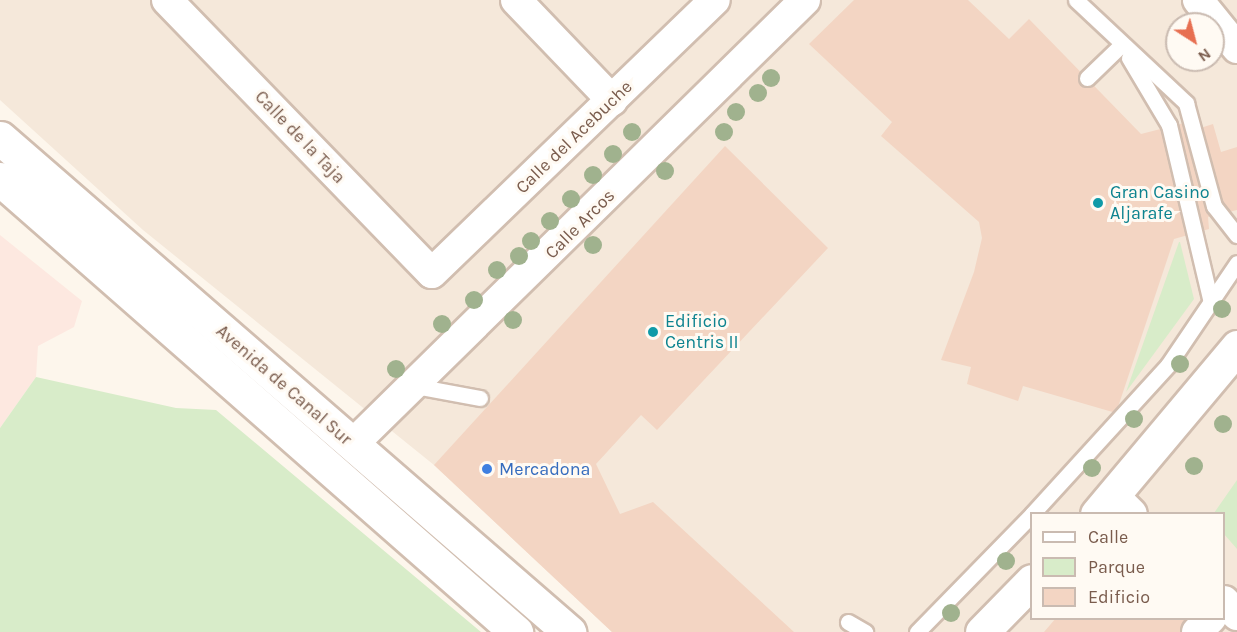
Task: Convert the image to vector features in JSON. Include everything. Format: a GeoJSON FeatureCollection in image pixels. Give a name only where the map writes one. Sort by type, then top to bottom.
{"type":"FeatureCollection","features":[{"type":"Feature","properties":{"kind":"main road","name":"Avenida de Canal Sur"},"geometry":{"type":"LineString","coordinates":[[0,138],[569,632]]}},
{"type":"Feature","properties":{"kind":"main road","name":"Avenida de Canal Sur"},"geometry":{"type":"LineString","coordinates":[[0,179],[516,632]]}},
{"type":"Feature","properties":{"kind":"main road"},"geometry":{"type":"LineString","coordinates":[[1114,508],[1237,347]]}},
{"type":"Feature","properties":{"kind":"main road"},"geometry":{"type":"LineString","coordinates":[[982,632],[1030,583]]}},
{"type":"Feature","properties":{"kind":"street","name":"Calle de la Taja"},"geometry":{"type":"LineString","coordinates":[[167,0],[432,273]]}},
{"type":"Feature","properties":{"kind":"street"},"geometry":{"type":"LineString","coordinates":[[516,0],[612,100]]}},
{"type":"Feature","properties":{"kind":"street","name":"Calle del Acebuche"},"geometry":{"type":"LineString","coordinates":[[432,273],[715,0]]}},
{"type":"Feature","properties":{"kind":"street","name":"Calle Arcos"},"geometry":{"type":"LineString","coordinates":[[352,445],[415,386],[805,0]]}},
{"type":"Feature","properties":{"kind":"street"},"geometry":{"type":"LineString","coordinates":[[1198,0],[1237,48]]}},
{"type":"Feature","properties":{"kind":"street"},"geometry":{"type":"LineString","coordinates":[[1197,632],[1211,620]]}},
{"type":"Feature","properties":{"kind":"lane"},"geometry":{"type":"LineString","coordinates":[[1076,0],[1121,45],[1186,103],[1214,206],[1237,235]]}},
{"type":"Feature","properties":{"kind":"lane"},"geometry":{"type":"LineString","coordinates":[[1087,78],[1121,45]]}},
{"type":"Feature","properties":{"kind":"lane"},"geometry":{"type":"LineString","coordinates":[[1121,45],[1168,125],[1211,302]]}},
{"type":"Feature","properties":{"kind":"lane"},"geometry":{"type":"LineString","coordinates":[[1034,512],[1168,365],[1237,263]]}},
{"type":"Feature","properties":{"kind":"lane"},"geometry":{"type":"LineString","coordinates":[[415,386],[480,398]]}},
{"type":"Feature","properties":{"kind":"lane"},"geometry":{"type":"LineString","coordinates":[[917,632],[1030,516]]}},
{"type":"Feature","properties":{"kind":"lane"},"geometry":{"type":"LineString","coordinates":[[856,632],[848,622],[865,632]]}},
{"type":"Feature","properties":{"kind":"shaded area"},"geometry":{"type":"Polygon","coordinates":[[[0,0],[1237,0],[1237,632],[612,632],[434,465],[143,230],[0,100],[0,0]]]}},
{"type":"Feature","properties":{"kind":"shaded area"},"geometry":{"type":"Polygon","coordinates":[[[0,235],[82,301],[74,327],[38,346],[36,377],[0,428],[0,235]]]}},
{"type":"Feature","properties":{"kind":"green space"},"geometry":{"type":"Polygon","coordinates":[[[1179,242],[1194,299],[1126,392],[1179,242]]]}},
{"type":"Feature","properties":{"kind":"green space"},"geometry":{"type":"Polygon","coordinates":[[[36,377],[176,408],[216,410],[481,632],[0,632],[0,428],[36,377]]]}},
{"type":"Feature","properties":{"kind":"green space"},"geometry":{"type":"Polygon","coordinates":[[[1237,480],[1237,549],[1225,535],[1225,512],[1215,512],[1237,480]]]}},
{"type":"Feature","properties":{"kind":"building","name":"Gran Casino Aljarafe"},"geometry":{"type":"Polygon","coordinates":[[[854,0],[968,0],[1009,39],[1029,19],[1141,134],[1184,123],[1188,132],[1213,124],[1221,152],[1237,147],[1237,210],[1208,217],[1209,229],[1174,239],[1116,413],[1023,386],[1018,401],[967,384],[971,367],[941,360],[974,272],[982,238],[979,222],[881,136],[892,122],[809,44],[854,0]]]}},
{"type":"Feature","properties":{"kind":"building","name":"Edificio Centris II"},"geometry":{"type":"Polygon","coordinates":[[[725,146],[828,248],[657,430],[641,415],[596,464],[620,514],[653,502],[794,632],[612,632],[434,465],[725,146]]]}},
{"type":"Feature","properties":{"kind":"building"},"geometry":{"type":"Polygon","coordinates":[[[1054,620],[1193,620],[1181,632],[1044,632],[1054,620]]]}},
{"type":"Feature","properties":{"kind":"place","name":"Gran Casino Aljarafe"},"geometry":{"type":"Point","coordinates":[1098,203]}},
{"type":"Feature","properties":{"kind":"place","name":"Edificio Centris II"},"geometry":{"type":"Point","coordinates":[653,332]}},
{"type":"Feature","properties":{"kind":"place","name":"Mercadona"},"geometry":{"type":"Point","coordinates":[487,469]}}]}
